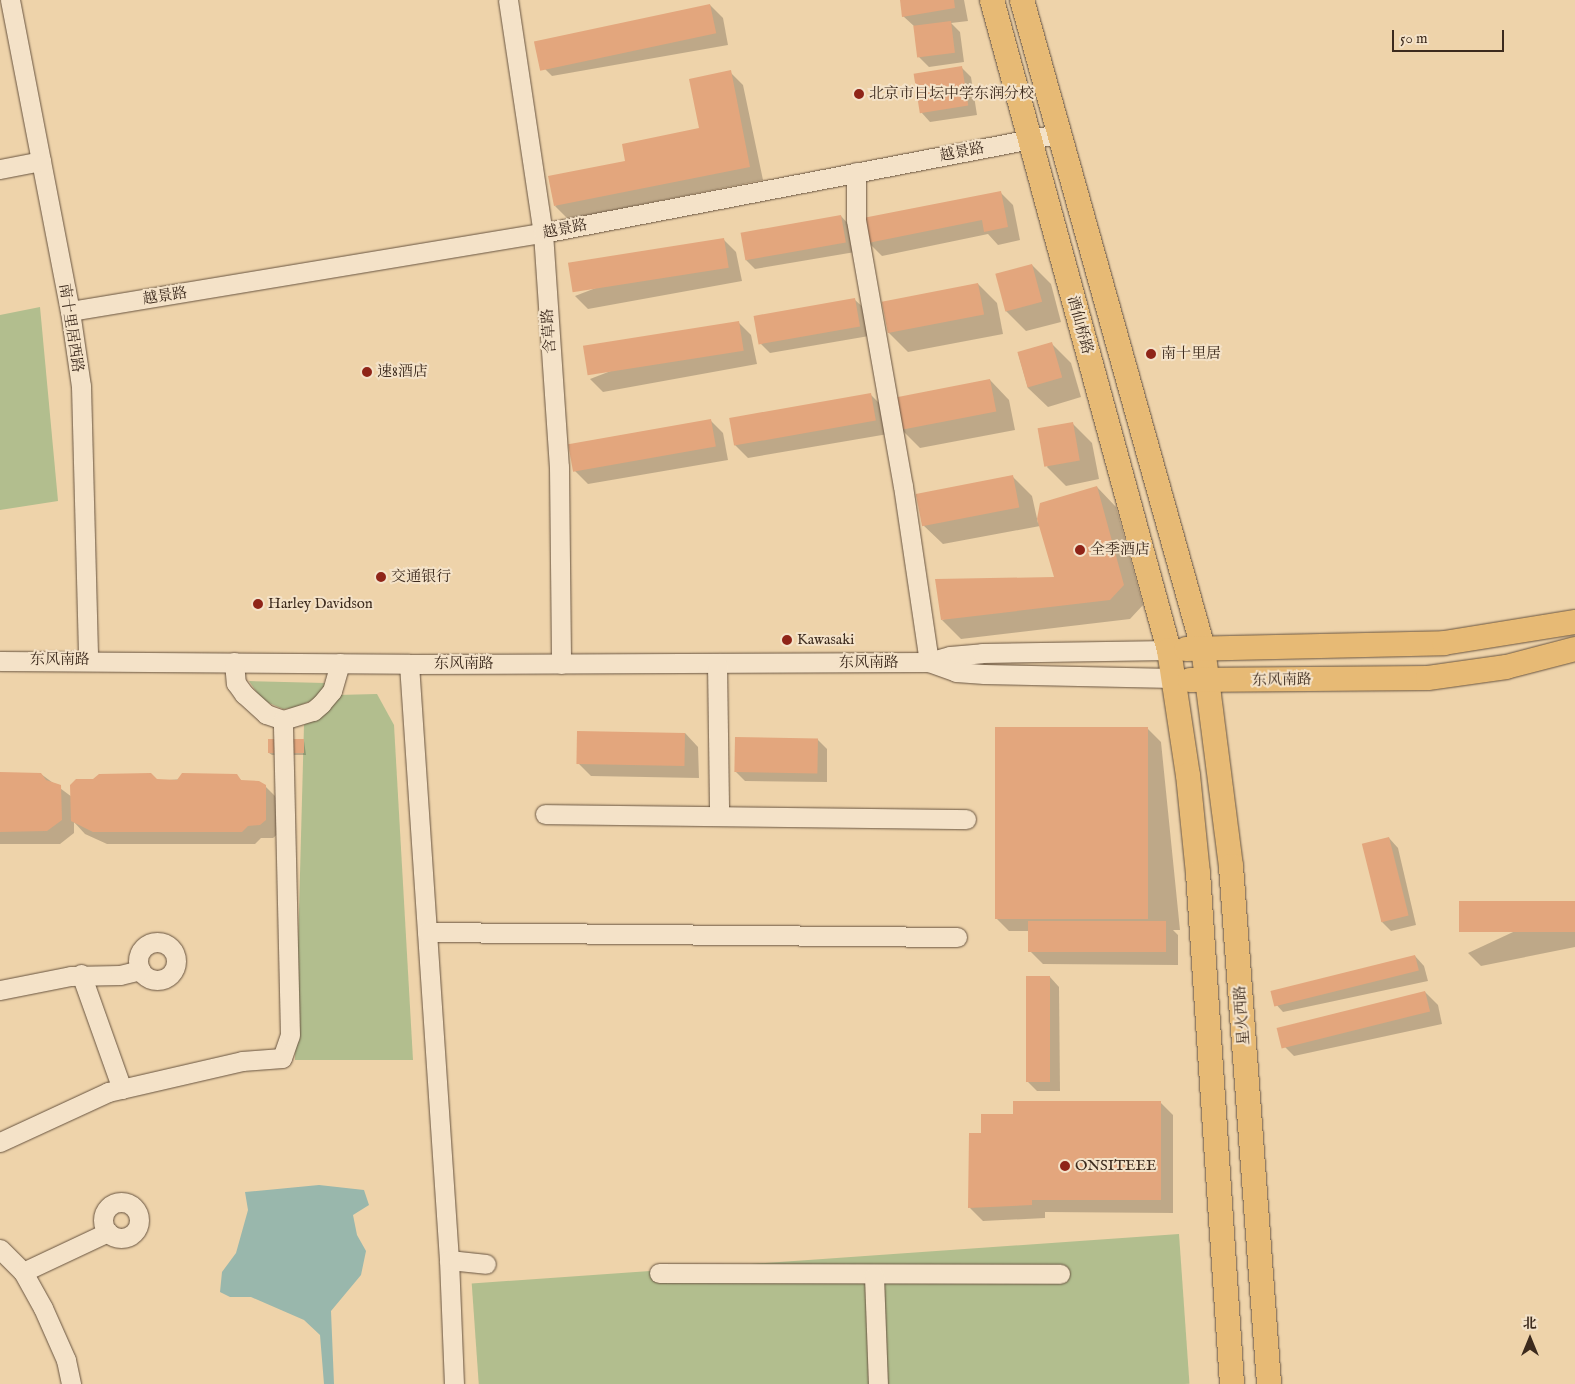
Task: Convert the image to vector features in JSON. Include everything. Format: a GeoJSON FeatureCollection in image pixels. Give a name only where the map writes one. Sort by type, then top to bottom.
{"type":"FeatureCollection","features":[{"type":"Feature","properties":{"kind":"main road","name":"酒仙桥路"},"geometry":{"type":"LineString","coordinates":[[992,0],[1169,650]]}},
{"type":"Feature","properties":{"kind":"main road","name":"酒仙桥路"},"geometry":{"type":"LineString","coordinates":[[1022,0],[1203,648]]}},
{"type":"Feature","properties":{"kind":"main road","name":"东风南路"},"geometry":{"type":"LineString","coordinates":[[1169,650],[1444,643],[1575,622]]}},
{"type":"Feature","properties":{"kind":"main road","name":"星火西路"},"geometry":{"type":"LineString","coordinates":[[1203,648],[1205,681],[1231,866],[1269,1384]]}},
{"type":"Feature","properties":{"kind":"main road","name":"东风南路"},"geometry":{"type":"LineString","coordinates":[[1173,678],[1205,681],[1428,678],[1506,667],[1575,649]]}},
{"type":"Feature","properties":{"kind":"main road"},"geometry":{"type":"LineString","coordinates":[[1169,650],[1188,775],[1198,873],[1232,1384]]}},
{"type":"Feature","properties":{"kind":"street","name":"南十里居西路"},"geometry":{"type":"LineString","coordinates":[[10,0],[70,311],[80,386],[88,660]]}},
{"type":"Feature","properties":{"kind":"street","name":"含草路"},"geometry":{"type":"LineString","coordinates":[[508,0],[543,233],[558,467],[561,664]]}},
{"type":"Feature","properties":{"kind":"street","name":"越景路"},"geometry":{"type":"LineString","coordinates":[[70,311],[543,233],[1058,134]]}},
{"type":"Feature","properties":{"kind":"street"},"geometry":{"type":"LineString","coordinates":[[0,169],[41,161]]}},
{"type":"Feature","properties":{"kind":"street"},"geometry":{"type":"LineString","coordinates":[[856,172],[856,220],[903,486],[929,662]]}},
{"type":"Feature","properties":{"kind":"street","name":"东风南路"},"geometry":{"type":"LineString","coordinates":[[0,660],[409,664],[929,662],[950,656],[982,653],[1169,650]]}},
{"type":"Feature","properties":{"kind":"street"},"geometry":{"type":"LineString","coordinates":[[234,662],[236,683],[244,694],[266,714],[283,720],[313,711],[321,704],[332,691],[340,663]]}},
{"type":"Feature","properties":{"kind":"street","name":"东风南路"},"geometry":{"type":"LineString","coordinates":[[929,662],[956,672],[975,674],[1173,678]]}},
{"type":"Feature","properties":{"kind":"street"},"geometry":{"type":"LineString","coordinates":[[717,663],[719,814]]}},
{"type":"Feature","properties":{"kind":"street"},"geometry":{"type":"LineString","coordinates":[[409,664],[449,1260],[454,1384]]}},
{"type":"Feature","properties":{"kind":"street"},"geometry":{"type":"LineString","coordinates":[[0,1142],[108,1092],[242,1061],[282,1058],[290,1035],[283,720]]}},
{"type":"Feature","properties":{"kind":"street"},"geometry":{"type":"LineString","coordinates":[[544,814],[719,814],[966,819]]}},
{"type":"Feature","properties":{"kind":"street"},"geometry":{"type":"LineString","coordinates":[[427,932],[957,937]]}},
{"type":"Feature","properties":{"kind":"street"},"geometry":{"type":"LineString","coordinates":[[0,990],[82,974],[120,975],[140,970]]}},
{"type":"Feature","properties":{"kind":"street"},"geometry":{"type":"LineString","coordinates":[[82,974],[122,1089]]}},
{"type":"Feature","properties":{"kind":"street"},"geometry":{"type":"LineString","coordinates":[[23,1272],[108,1232]]}},
{"type":"Feature","properties":{"kind":"street"},"geometry":{"type":"LineString","coordinates":[[0,1248],[23,1272],[66,1360],[71,1384]]}},
{"type":"Feature","properties":{"kind":"street"},"geometry":{"type":"LineString","coordinates":[[449,1260],[486,1264]]}},
{"type":"Feature","properties":{"kind":"street"},"geometry":{"type":"LineString","coordinates":[[659,1273],[874,1276],[1060,1274]]}},
{"type":"Feature","properties":{"kind":"street"},"geometry":{"type":"LineString","coordinates":[[874,1276],[878,1384]]}},
{"type":"Feature","properties":{"kind":"green space"},"geometry":{"type":"Polygon","coordinates":[[[40,307],[58,501],[0,510],[0,315],[40,307]]]}},
{"type":"Feature","properties":{"kind":"green space"},"geometry":{"type":"Polygon","coordinates":[[[249,681],[325,683],[322,691],[313,700],[293,708],[283,709],[262,700],[249,681]]]}},
{"type":"Feature","properties":{"kind":"green space"},"geometry":{"type":"Polygon","coordinates":[[[377,694],[394,725],[413,1060],[295,1060],[304,725],[337,695],[377,694]]]}},
{"type":"Feature","properties":{"kind":"green space"},"geometry":{"type":"Polygon","coordinates":[[[1179,1234],[1189,1384],[479,1384],[472,1283],[1179,1234]]]}},
{"type":"Feature","properties":{"kind":"shaded area"},"geometry":{"type":"Polygon","coordinates":[[[319,1185],[364,1190],[369,1205],[353,1215],[357,1235],[366,1251],[361,1275],[331,1311],[334,1384],[324,1384],[320,1335],[304,1320],[251,1297],[230,1297],[220,1292],[222,1272],[236,1253],[248,1210],[245,1192],[319,1185]]]}},
{"type":"Feature","properties":{"kind":"building"},"geometry":{"type":"Polygon","coordinates":[[[900,0],[954,0],[955,8],[902,17],[900,0]]]}},
{"type":"Feature","properties":{"kind":"building"},"geometry":{"type":"Polygon","coordinates":[[[710,4],[716,33],[540,71],[534,41],[710,4]]]}},
{"type":"Feature","properties":{"kind":"building"},"geometry":{"type":"Polygon","coordinates":[[[951,21],[955,53],[917,57],[913,26],[951,21]]]}},
{"type":"Feature","properties":{"kind":"building"},"geometry":{"type":"Polygon","coordinates":[[[962,66],[968,106],[920,113],[914,74],[962,66]]]}},
{"type":"Feature","properties":{"kind":"building"},"geometry":{"type":"Polygon","coordinates":[[[731,70],[750,167],[554,206],[548,176],[625,161],[622,144],[699,128],[689,79],[731,70]]]}},
{"type":"Feature","properties":{"kind":"building"},"geometry":{"type":"Polygon","coordinates":[[[1001,191],[1008,227],[984,232],[982,220],[868,243],[863,218],[1001,191]]]}},
{"type":"Feature","properties":{"kind":"building"},"geometry":{"type":"Polygon","coordinates":[[[841,215],[846,243],[745,260],[741,233],[841,215]]]}},
{"type":"Feature","properties":{"kind":"building"},"geometry":{"type":"Polygon","coordinates":[[[724,238],[729,268],[573,292],[568,263],[724,238]]]}},
{"type":"Feature","properties":{"kind":"building"},"geometry":{"type":"Polygon","coordinates":[[[1032,264],[1042,302],[1005,312],[995,274],[1032,264]]]}},
{"type":"Feature","properties":{"kind":"building"},"geometry":{"type":"Polygon","coordinates":[[[978,283],[984,314],[888,333],[882,302],[978,283]]]}},
{"type":"Feature","properties":{"kind":"building"},"geometry":{"type":"Polygon","coordinates":[[[855,298],[860,327],[759,344],[754,316],[855,298]]]}},
{"type":"Feature","properties":{"kind":"building"},"geometry":{"type":"Polygon","coordinates":[[[739,321],[744,351],[588,375],[583,346],[739,321]]]}},
{"type":"Feature","properties":{"kind":"building"},"geometry":{"type":"Polygon","coordinates":[[[1052,342],[1062,378],[1028,387],[1017,352],[1052,342]]]}},
{"type":"Feature","properties":{"kind":"building"},"geometry":{"type":"Polygon","coordinates":[[[990,379],[996,411],[899,430],[893,398],[990,379]]]}},
{"type":"Feature","properties":{"kind":"building"},"geometry":{"type":"Polygon","coordinates":[[[871,393],[876,421],[734,446],[729,418],[871,393]]]}},
{"type":"Feature","properties":{"kind":"building"},"geometry":{"type":"Polygon","coordinates":[[[711,419],[716,447],[573,472],[568,444],[711,419]]]}},
{"type":"Feature","properties":{"kind":"building"},"geometry":{"type":"Polygon","coordinates":[[[1073,422],[1080,460],[1044,467],[1038,428],[1073,422]]]}},
{"type":"Feature","properties":{"kind":"building"},"geometry":{"type":"Polygon","coordinates":[[[1013,475],[1019,507],[922,526],[916,494],[1013,475]]]}},
{"type":"Feature","properties":{"kind":"building"},"geometry":{"type":"Polygon","coordinates":[[[1097,486],[1124,585],[1110,600],[941,620],[935,579],[1054,577],[1037,519],[1040,503],[1097,486]]]}},
{"type":"Feature","properties":{"kind":"building"},"geometry":{"type":"Polygon","coordinates":[[[995,727],[1148,727],[1148,919],[995,919],[995,727]]]}},
{"type":"Feature","properties":{"kind":"building"},"geometry":{"type":"Polygon","coordinates":[[[577,731],[685,733],[684,766],[576,764],[577,731]]]}},
{"type":"Feature","properties":{"kind":"building"},"geometry":{"type":"Polygon","coordinates":[[[735,737],[818,738],[817,773],[734,772],[735,737]]]}},
{"type":"Feature","properties":{"kind":"building"},"geometry":{"type":"Polygon","coordinates":[[[268,739],[304,739],[304,753],[268,753],[268,739]]]}},
{"type":"Feature","properties":{"kind":"building"},"geometry":{"type":"Polygon","coordinates":[[[0,772],[41,773],[46,780],[61,785],[62,820],[47,831],[0,832],[0,772]]]}},
{"type":"Feature","properties":{"kind":"building"},"geometry":{"type":"Polygon","coordinates":[[[151,773],[157,779],[177,780],[182,773],[237,774],[241,780],[259,781],[266,785],[266,820],[260,825],[248,826],[242,832],[93,832],[71,821],[70,785],[76,779],[93,779],[99,774],[151,773]]]}},
{"type":"Feature","properties":{"kind":"building"},"geometry":{"type":"Polygon","coordinates":[[[1389,837],[1409,916],[1381,922],[1362,844],[1389,837]]]}},
{"type":"Feature","properties":{"kind":"building"},"geometry":{"type":"Polygon","coordinates":[[[1459,901],[1575,901],[1575,932],[1459,932],[1459,901]]]}},
{"type":"Feature","properties":{"kind":"building"},"geometry":{"type":"Polygon","coordinates":[[[1028,921],[1166,921],[1166,952],[1028,952],[1028,921]]]}},
{"type":"Feature","properties":{"kind":"building"},"geometry":{"type":"Polygon","coordinates":[[[1415,955],[1419,971],[1274,1007],[1270,991],[1415,955]]]}},
{"type":"Feature","properties":{"kind":"building"},"geometry":{"type":"Polygon","coordinates":[[[1026,976],[1050,976],[1050,1082],[1026,1082],[1026,976]]]}},
{"type":"Feature","properties":{"kind":"building"},"geometry":{"type":"Polygon","coordinates":[[[1425,991],[1430,1011],[1282,1048],[1277,1028],[1425,991]]]}},
{"type":"Feature","properties":{"kind":"building","name":"ONSITEEE"},"geometry":{"type":"Polygon","coordinates":[[[1013,1101],[1161,1101],[1161,1200],[1032,1200],[1032,1205],[968,1208],[969,1133],[981,1133],[981,1114],[1013,1114],[1013,1101]]]}},
{"type":"Feature","properties":{"kind":"place","name":"北京市日坛中学东润分校"},"geometry":{"type":"Point","coordinates":[859,94]}},
{"type":"Feature","properties":{"kind":"place","name":"南十里居"},"geometry":{"type":"Point","coordinates":[1151,354]}},
{"type":"Feature","properties":{"kind":"place","name":"速8酒店"},"geometry":{"type":"Point","coordinates":[367,372]}},
{"type":"Feature","properties":{"kind":"place","name":"全季酒店"},"geometry":{"type":"Point","coordinates":[1080,550]}},
{"type":"Feature","properties":{"kind":"place","name":"交通银行"},"geometry":{"type":"Point","coordinates":[381,577]}},
{"type":"Feature","properties":{"kind":"place","name":"Harley Davidson"},"geometry":{"type":"Point","coordinates":[258,604]}},
{"type":"Feature","properties":{"kind":"place","name":"Kawasaki"},"geometry":{"type":"Point","coordinates":[787,640]}},
{"type":"Feature","properties":{"kind":"place","name":"ONSITEEE"},"geometry":{"type":"Point","coordinates":[1065,1166]}}]}
